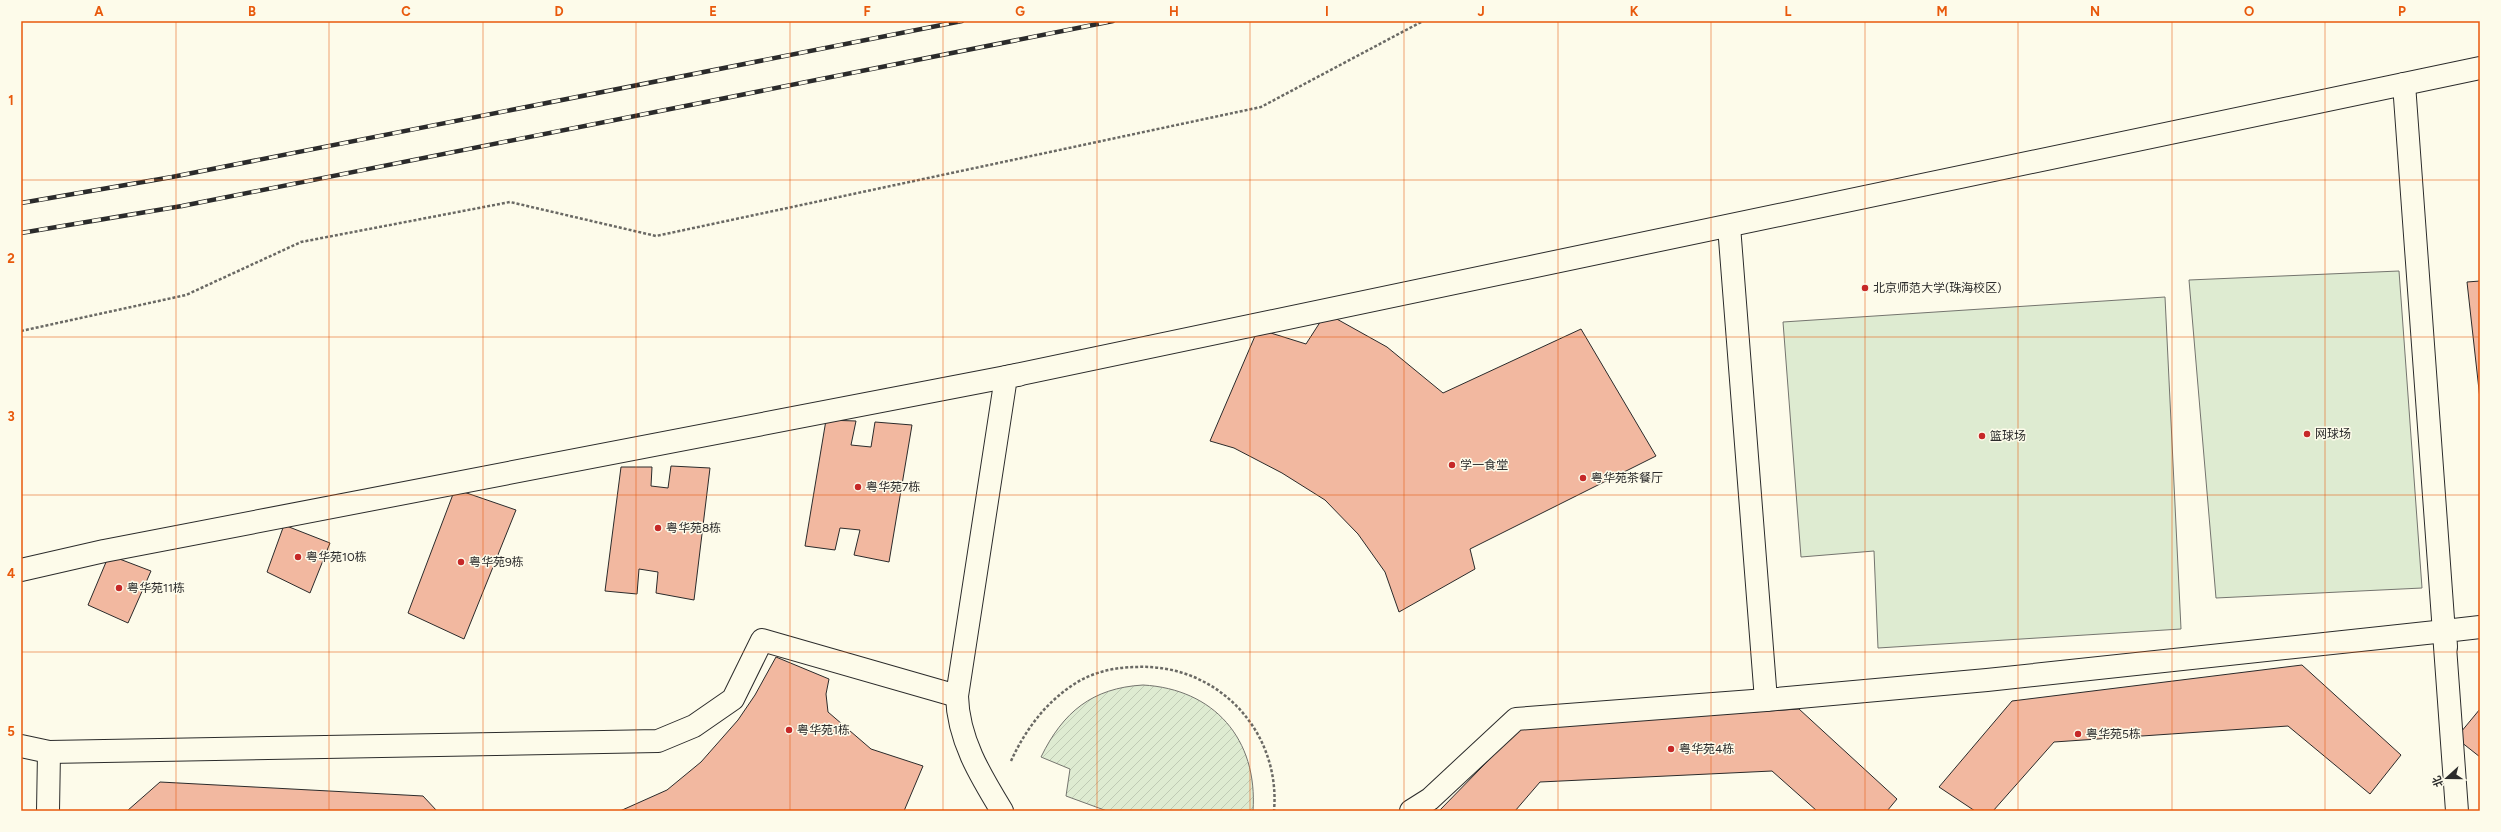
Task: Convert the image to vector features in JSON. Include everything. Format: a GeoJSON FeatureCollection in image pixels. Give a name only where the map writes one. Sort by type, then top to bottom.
{"type":"FeatureCollection","features":[{"type":"Feature","properties":{"kind":"street"},"geometry":{"type":"LineString","coordinates":[[21,570],[104,551],[1019,374],[1730,226],[2480,67]]}},
{"type":"Feature","properties":{"kind":"street"},"geometry":{"type":"LineString","coordinates":[[1019,374],[2480,67]]}},
{"type":"Feature","properties":{"kind":"street"},"geometry":{"type":"LineString","coordinates":[[2404,84],[2457,811]]}},
{"type":"Feature","properties":{"kind":"street"},"geometry":{"type":"LineString","coordinates":[[1730,226],[1766,700]]}},
{"type":"Feature","properties":{"kind":"street"},"geometry":{"type":"LineString","coordinates":[[998,804],[969,751],[957,712],[957,696],[1019,374]]}},
{"type":"Feature","properties":{"kind":"street"},"geometry":{"type":"LineString","coordinates":[[1411,811],[1430,799],[1516,718],[1766,700],[1987,680],[2445,632],[2480,627]]}},
{"type":"Feature","properties":{"kind":"street"},"geometry":{"type":"LineString","coordinates":[[21,746],[49,752],[658,741],[694,726],[733,699],[762,640],[957,696]]}},
{"type":"Feature","properties":{"kind":"street"},"geometry":{"type":"LineString","coordinates":[[48,811],[49,752]]}},
{"type":"Feature","properties":{"kind":"path"},"geometry":{"type":"LineString","coordinates":[[21,331],[186,295],[301,242],[510,202],[656,236],[1261,107],[1423,21]]}},
{"type":"Feature","properties":{"kind":"path"},"geometry":{"type":"LineString","coordinates":[[998,804],[1021,739],[1045,707],[1081,680],[1117,667],[1154,666],[1191,674],[1224,694],[1251,721],[1269,755],[1276,792],[1274,811]]}},
{"type":"Feature","properties":{"kind":"green space","name":"网球场"},"geometry":{"type":"Polygon","coordinates":[[[2399,271],[2422,588],[2216,598],[2189,280],[2399,271]]]}},
{"type":"Feature","properties":{"kind":"green space","name":"篮球场"},"geometry":{"type":"Polygon","coordinates":[[[2165,297],[2181,629],[1878,648],[1874,551],[1801,557],[1783,322],[2165,297]]]}},
{"type":"Feature","properties":{"kind":"green space"},"geometry":{"type":"Polygon","coordinates":[[[1143,685],[1168,689],[1191,696],[1210,708],[1226,722],[1239,741],[1248,762],[1253,785],[1253,811],[1107,811],[1066,796],[1070,769],[1041,757],[1059,727],[1069,715],[1094,697],[1125,687],[1143,685]]]}},
{"type":"Feature","properties":{"kind":"building"},"geometry":{"type":"Polygon","coordinates":[[[2480,281],[2480,399],[2467,282],[2480,281]]]}},
{"type":"Feature","properties":{"kind":"building","name":"学一食堂"},"geometry":{"type":"Polygon","coordinates":[[[1326,313],[1387,347],[1443,393],[1581,329],[1656,456],[1470,549],[1475,569],[1399,612],[1385,572],[1358,534],[1325,500],[1282,473],[1234,448],[1210,441],[1258,329],[1306,344],[1326,313]]]}},
{"type":"Feature","properties":{"kind":"building","name":"粤华苑7栋"},"geometry":{"type":"Polygon","coordinates":[[[826,420],[856,421],[851,445],[871,447],[875,422],[912,425],[889,562],[854,555],[860,530],[840,528],[835,550],[805,546],[826,420]]]}},
{"type":"Feature","properties":{"kind":"building","name":"粤华苑8栋"},"geometry":{"type":"Polygon","coordinates":[[[671,466],[710,468],[694,600],[656,593],[658,572],[639,569],[637,594],[605,591],[621,467],[652,467],[651,486],[668,488],[671,466]]]}},
{"type":"Feature","properties":{"kind":"building","name":"粤华苑9栋"},"geometry":{"type":"Polygon","coordinates":[[[455,489],[516,510],[464,639],[408,613],[455,489]]]}},
{"type":"Feature","properties":{"kind":"building","name":"粤华苑10栋"},"geometry":{"type":"Polygon","coordinates":[[[284,525],[330,543],[310,593],[267,572],[284,525]]]}},
{"type":"Feature","properties":{"kind":"building","name":"粤华苑11栋"},"geometry":{"type":"Polygon","coordinates":[[[109,555],[151,571],[128,623],[88,605],[109,555]]]}},
{"type":"Feature","properties":{"kind":"building","name":"粤华苑1栋"},"geometry":{"type":"Polygon","coordinates":[[[776,657],[829,679],[826,694],[828,712],[871,749],[923,766],[904,811],[620,811],[667,790],[701,762],[738,720],[755,695],[776,657]]]}},
{"type":"Feature","properties":{"kind":"building","name":"粤华苑5栋"},"geometry":{"type":"Polygon","coordinates":[[[2302,665],[2401,755],[2370,794],[2288,726],[2054,742],[1993,811],[1975,811],[1939,787],[2012,701],[2302,665]]]}},
{"type":"Feature","properties":{"kind":"building","name":"粤华苑4栋"},"geometry":{"type":"Polygon","coordinates":[[[1799,709],[1897,799],[1887,811],[1817,811],[1772,771],[1540,782],[1515,811],[1439,811],[1521,727],[1799,709]]]}},
{"type":"Feature","properties":{"kind":"building"},"geometry":{"type":"Polygon","coordinates":[[[2480,709],[2480,757],[2456,738],[2480,709]]]}},
{"type":"Feature","properties":{"kind":"building"},"geometry":{"type":"Polygon","coordinates":[[[160,782],[423,796],[437,811],[127,811],[160,782]]]}},
{"type":"Feature","properties":{"kind":"railway"},"geometry":{"type":"LineString","coordinates":[[21,203],[172,177],[962,21]]}},
{"type":"Feature","properties":{"kind":"railway"},"geometry":{"type":"LineString","coordinates":[[21,233],[182,206],[1113,21]]}},
{"type":"Feature","properties":{"kind":"place","name":"北京师范大学(珠海校区)"},"geometry":{"type":"Point","coordinates":[1865,288]}},
{"type":"Feature","properties":{"kind":"place","name":"网球场"},"geometry":{"type":"Point","coordinates":[2307,434]}},
{"type":"Feature","properties":{"kind":"place","name":"篮球场"},"geometry":{"type":"Point","coordinates":[1982,436]}},
{"type":"Feature","properties":{"kind":"place","name":"学一食堂"},"geometry":{"type":"Point","coordinates":[1452,465]}},
{"type":"Feature","properties":{"kind":"place","name":"粤华苑茶餐厅"},"geometry":{"type":"Point","coordinates":[1583,478]}},
{"type":"Feature","properties":{"kind":"place","name":"粤华苑7栋"},"geometry":{"type":"Point","coordinates":[858,487]}},
{"type":"Feature","properties":{"kind":"place","name":"粤华苑8栋"},"geometry":{"type":"Point","coordinates":[658,528]}},
{"type":"Feature","properties":{"kind":"place","name":"粤华苑10栋"},"geometry":{"type":"Point","coordinates":[298,557]}},
{"type":"Feature","properties":{"kind":"place","name":"粤华苑9栋"},"geometry":{"type":"Point","coordinates":[461,562]}},
{"type":"Feature","properties":{"kind":"place","name":"粤华苑11栋"},"geometry":{"type":"Point","coordinates":[119,588]}},
{"type":"Feature","properties":{"kind":"place","name":"粤华苑1栋"},"geometry":{"type":"Point","coordinates":[789,730]}},
{"type":"Feature","properties":{"kind":"place","name":"粤华苑5栋"},"geometry":{"type":"Point","coordinates":[2078,734]}},
{"type":"Feature","properties":{"kind":"place","name":"粤华苑4栋"},"geometry":{"type":"Point","coordinates":[1671,749]}}]}
